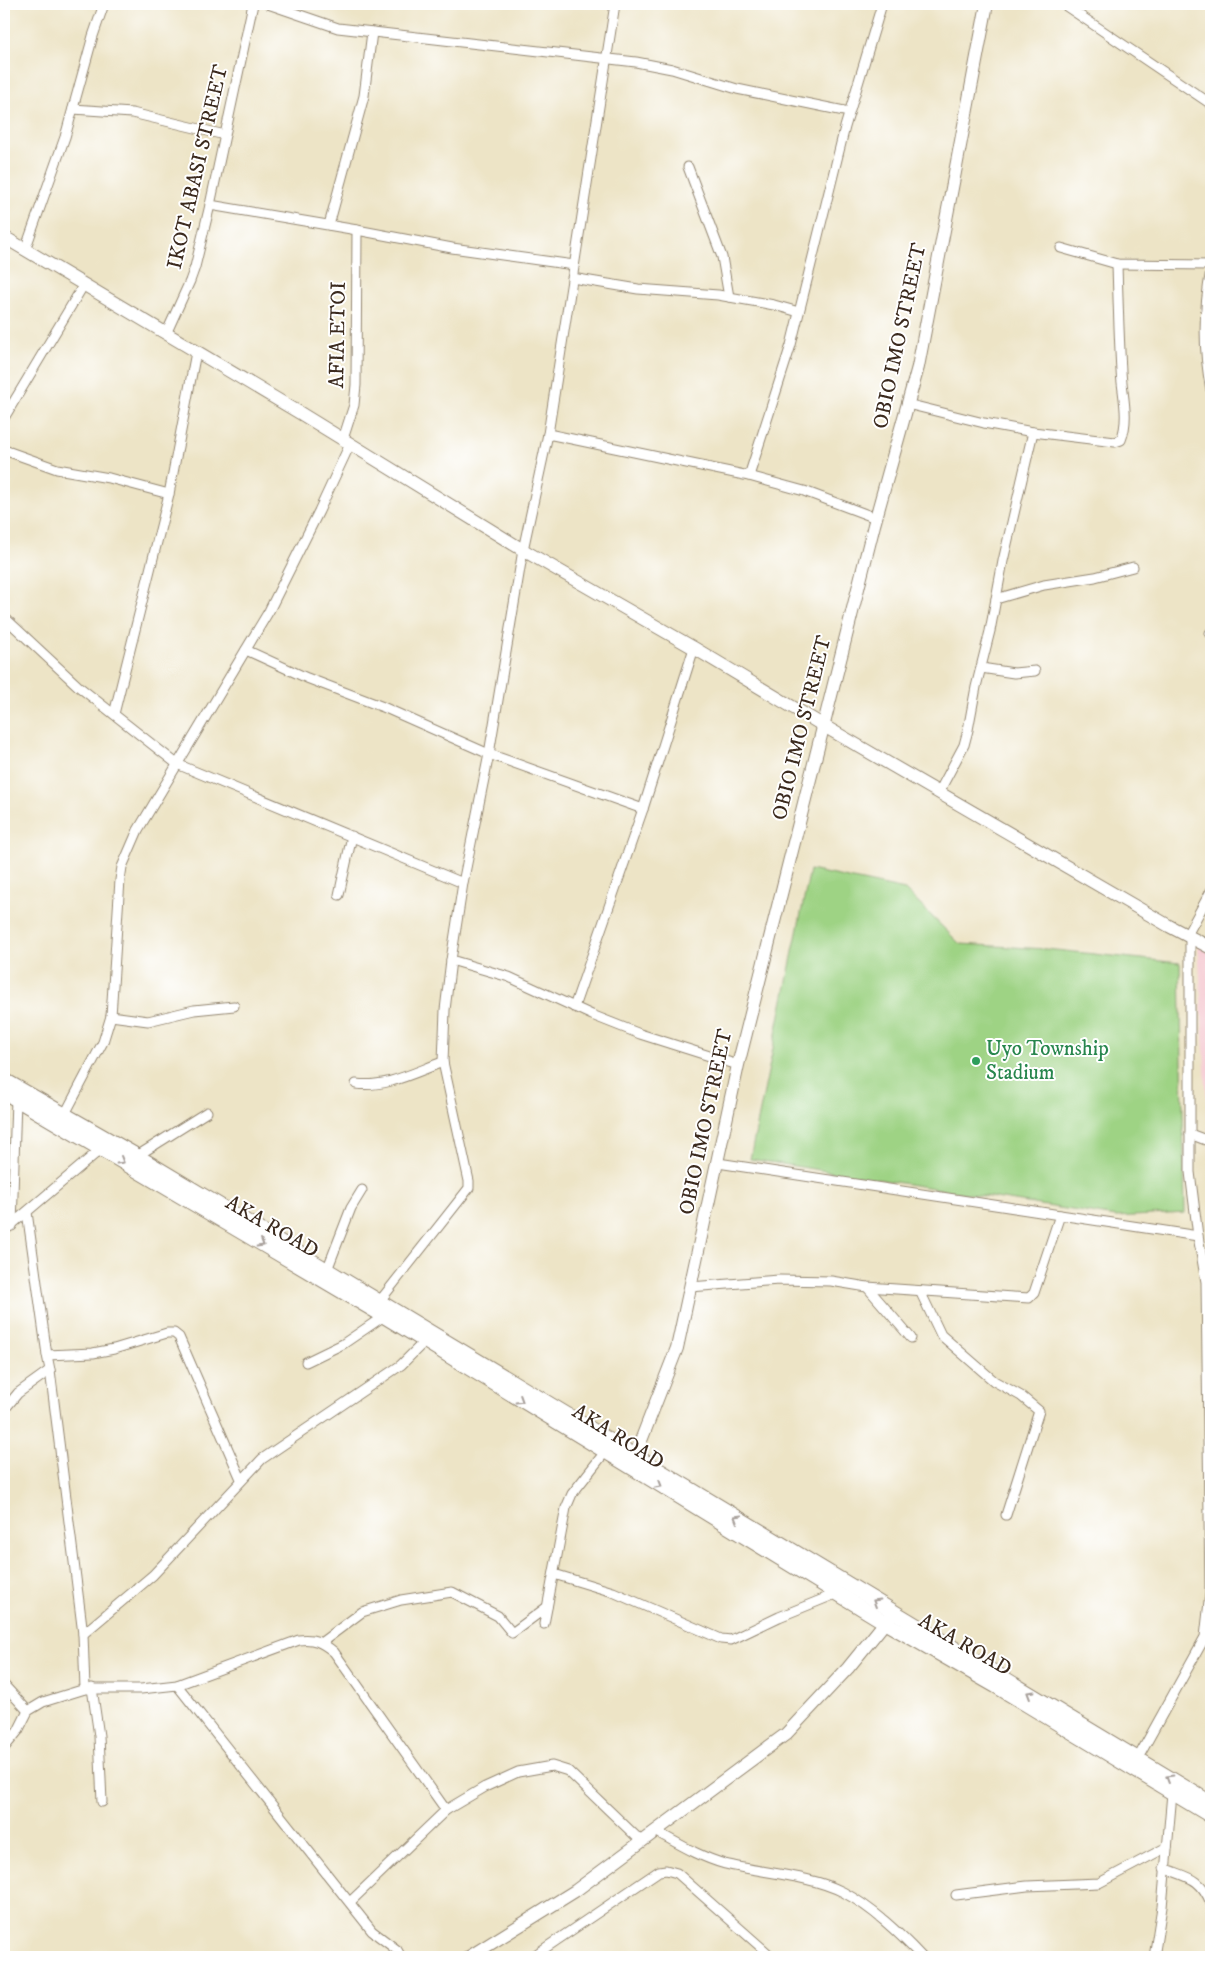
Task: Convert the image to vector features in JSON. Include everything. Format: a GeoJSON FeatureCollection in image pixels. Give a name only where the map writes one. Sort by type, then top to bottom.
{"type":"FeatureCollection","features":[{"type":"Feature","properties":{"kind":"main road","name":"AKA ROAD"},"geometry":{"type":"LineString","coordinates":[[4,1080],[137,1156],[327,1270],[425,1341],[838,1593],[890,1617],[1138,1758],[1211,1803]]}},
{"type":"Feature","properties":{"kind":"main road","name":"AKA ROAD"},"geometry":{"type":"LineString","coordinates":[[10,1096],[635,1456],[996,1686],[1211,1816]]}},
{"type":"Feature","properties":{"kind":"street"},"geometry":{"type":"LineString","coordinates":[[24,250],[65,138],[104,4]]}},
{"type":"Feature","properties":{"kind":"street","name":"IKOT ABASI STREET"},"geometry":{"type":"LineString","coordinates":[[166,334],[190,281],[210,205],[253,4]]}},
{"type":"Feature","properties":{"kind":"street"},"geometry":{"type":"LineString","coordinates":[[268,4],[326,25],[636,62],[672,69],[737,89],[849,112]]}},
{"type":"Feature","properties":{"kind":"street"},"geometry":{"type":"LineString","coordinates":[[306,1362],[343,1344],[382,1309],[468,1188],[469,1181],[443,1062],[445,1010],[451,960],[463,883],[489,754],[523,550],[548,434],[615,4]]}},
{"type":"Feature","properties":{"kind":"street"},"geometry":{"type":"LineString","coordinates":[[749,476],[788,355],[849,112],[882,4]]}},
{"type":"Feature","properties":{"kind":"street","name":"OBIO IMO STREET"},"geometry":{"type":"LineString","coordinates":[[635,1456],[677,1348],[738,1065],[876,518],[918,367],[987,4]]}},
{"type":"Feature","properties":{"kind":"street"},"geometry":{"type":"LineString","coordinates":[[1063,4],[1211,104]]}},
{"type":"Feature","properties":{"kind":"street"},"geometry":{"type":"LineString","coordinates":[[329,225],[364,96],[372,32]]}},
{"type":"Feature","properties":{"kind":"street"},"geometry":{"type":"LineString","coordinates":[[73,109],[132,113],[225,135]]}},
{"type":"Feature","properties":{"kind":"street"},"geometry":{"type":"LineString","coordinates":[[688,167],[722,257],[728,296]]}},
{"type":"Feature","properties":{"kind":"street"},"geometry":{"type":"LineString","coordinates":[[210,205],[452,248],[574,265]]}},
{"type":"Feature","properties":{"kind":"street","name":"AFIA ETOI"},"geometry":{"type":"LineString","coordinates":[[64,1116],[102,1042],[111,1016],[122,867],[138,830],[268,611],[319,511],[346,442],[356,385],[357,230]]}},
{"type":"Feature","properties":{"kind":"street"},"geometry":{"type":"LineString","coordinates":[[4,237],[523,550],[694,648],[824,726],[1211,948]]}},
{"type":"Feature","properties":{"kind":"street"},"geometry":{"type":"LineString","coordinates":[[1061,248],[1117,264],[1211,265]]}},
{"type":"Feature","properties":{"kind":"street"},"geometry":{"type":"LineString","coordinates":[[908,404],[984,423],[1033,432],[1115,442],[1121,440],[1126,417],[1121,376],[1117,264]]}},
{"type":"Feature","properties":{"kind":"street"},"geometry":{"type":"LineString","coordinates":[[1211,270],[1206,299],[1205,346],[1211,390]]}},
{"type":"Feature","properties":{"kind":"street"},"geometry":{"type":"LineString","coordinates":[[572,278],[638,289],[728,296],[800,312]]}},
{"type":"Feature","properties":{"kind":"street"},"geometry":{"type":"LineString","coordinates":[[4,418],[83,286]]}},
{"type":"Feature","properties":{"kind":"street"},"geometry":{"type":"LineString","coordinates":[[114,714],[169,494],[196,352]]}},
{"type":"Feature","properties":{"kind":"street"},"geometry":{"type":"LineString","coordinates":[[939,792],[964,745],[1033,432]]}},
{"type":"Feature","properties":{"kind":"street"},"geometry":{"type":"LineString","coordinates":[[548,434],[749,476],[804,492],[876,518]]}},
{"type":"Feature","properties":{"kind":"street"},"geometry":{"type":"LineString","coordinates":[[4,450],[57,469],[110,478],[169,494]]}},
{"type":"Feature","properties":{"kind":"street"},"geometry":{"type":"LineString","coordinates":[[996,599],[1044,584],[1095,577],[1133,567]]}},
{"type":"Feature","properties":{"kind":"street"},"geometry":{"type":"LineString","coordinates":[[4,618],[44,656],[178,764],[463,883]]}},
{"type":"Feature","properties":{"kind":"street"},"geometry":{"type":"LineString","coordinates":[[574,1007],[643,808],[694,648]]}},
{"type":"Feature","properties":{"kind":"street"},"geometry":{"type":"LineString","coordinates":[[246,650],[307,678],[383,707],[489,754],[643,808]]}},
{"type":"Feature","properties":{"kind":"street"},"geometry":{"type":"LineString","coordinates":[[981,668],[1014,673],[1035,671]]}},
{"type":"Feature","properties":{"kind":"street"},"geometry":{"type":"LineString","coordinates":[[339,894],[352,836]]}},
{"type":"Feature","properties":{"kind":"street"},"geometry":{"type":"LineString","coordinates":[[1187,935],[1211,891]]}},
{"type":"Feature","properties":{"kind":"street"},"geometry":{"type":"LineString","coordinates":[[1138,1758],[1205,1637],[1210,1593],[1209,1310],[1190,1172],[1190,936],[1187,935]]}},
{"type":"Feature","properties":{"kind":"street"},"geometry":{"type":"LineString","coordinates":[[451,960],[509,977],[574,1007],[640,1034],[738,1065]]}},
{"type":"Feature","properties":{"kind":"street"},"geometry":{"type":"LineString","coordinates":[[111,1016],[148,1021],[194,1010],[234,1006]]}},
{"type":"Feature","properties":{"kind":"street"},"geometry":{"type":"LineString","coordinates":[[356,1084],[370,1086],[395,1080],[443,1062]]}},
{"type":"Feature","properties":{"kind":"street"},"geometry":{"type":"LineString","coordinates":[[8,1229],[10,1096]]}},
{"type":"Feature","properties":{"kind":"street"},"geometry":{"type":"LineString","coordinates":[[137,1156],[207,1112]]}},
{"type":"Feature","properties":{"kind":"street"},"geometry":{"type":"LineString","coordinates":[[1190,1134],[1211,1142]]}},
{"type":"Feature","properties":{"kind":"street"},"geometry":{"type":"LineString","coordinates":[[8,1229],[101,1149]]}},
{"type":"Feature","properties":{"kind":"street"},"geometry":{"type":"LineString","coordinates":[[718,1164],[1198,1236]]}},
{"type":"Feature","properties":{"kind":"street"},"geometry":{"type":"LineString","coordinates":[[327,1270],[351,1208],[362,1190]]}},
{"type":"Feature","properties":{"kind":"street"},"geometry":{"type":"LineString","coordinates":[[27,1212],[50,1370],[89,1688],[99,1736],[102,1802]]}},
{"type":"Feature","properties":{"kind":"street"},"geometry":{"type":"LineString","coordinates":[[690,1286],[779,1280],[830,1281],[867,1288],[1029,1298],[1034,1293],[1060,1215]]}},
{"type":"Feature","properties":{"kind":"street"},"geometry":{"type":"LineString","coordinates":[[867,1288],[911,1338]]}},
{"type":"Feature","properties":{"kind":"street"},"geometry":{"type":"LineString","coordinates":[[920,1291],[941,1335],[994,1381],[1021,1396],[1039,1411],[1006,1515]]}},
{"type":"Feature","properties":{"kind":"street"},"geometry":{"type":"LineString","coordinates":[[47,1355],[93,1353],[114,1349],[166,1333],[174,1333],[179,1337],[241,1479]]}},
{"type":"Feature","properties":{"kind":"street"},"geometry":{"type":"LineString","coordinates":[[83,1634],[153,1575],[241,1479],[262,1459],[401,1365],[425,1341]]}},
{"type":"Feature","properties":{"kind":"street"},"geometry":{"type":"LineString","coordinates":[[4,1410],[18,1393],[50,1370]]}},
{"type":"Feature","properties":{"kind":"street"},"geometry":{"type":"LineString","coordinates":[[544,1624],[566,1508],[572,1494],[605,1452]]}},
{"type":"Feature","properties":{"kind":"street"},"geometry":{"type":"LineString","coordinates":[[554,1574],[613,1592],[721,1639],[731,1640],[779,1617],[838,1593]]}},
{"type":"Feature","properties":{"kind":"street"},"geometry":{"type":"LineString","coordinates":[[322,1642],[362,1612],[401,1600],[452,1592],[498,1616],[512,1633],[548,1607]]}},
{"type":"Feature","properties":{"kind":"street"},"geometry":{"type":"LineString","coordinates":[[469,1957],[576,1892],[786,1734],[848,1668],[890,1617]]}},
{"type":"Feature","properties":{"kind":"street"},"geometry":{"type":"LineString","coordinates":[[4,1748],[18,1731],[28,1711],[43,1702],[89,1688],[141,1688],[177,1685],[309,1638],[322,1642],[334,1652],[446,1810]]}},
{"type":"Feature","properties":{"kind":"street"},"geometry":{"type":"LineString","coordinates":[[4,1685],[28,1711]]}},
{"type":"Feature","properties":{"kind":"street"},"geometry":{"type":"LineString","coordinates":[[177,1685],[372,1931],[397,1950],[401,1957]]}},
{"type":"Feature","properties":{"kind":"street"},"geometry":{"type":"LineString","coordinates":[[350,1902],[446,1810],[518,1772],[552,1766],[568,1771],[642,1842]]}},
{"type":"Feature","properties":{"kind":"street"},"geometry":{"type":"LineString","coordinates":[[1154,1957],[1162,1907],[1172,1793]]}},
{"type":"Feature","properties":{"kind":"street"},"geometry":{"type":"LineString","coordinates":[[656,1832],[700,1856],[726,1864],[814,1882],[842,1892],[872,1911],[899,1933],[922,1957]]}},
{"type":"Feature","properties":{"kind":"street"},"geometry":{"type":"LineString","coordinates":[[956,1895],[1028,1886],[1098,1883],[1167,1847]]}},
{"type":"Feature","properties":{"kind":"street"},"geometry":{"type":"LineString","coordinates":[[1164,1868],[1198,1881],[1205,1889],[1211,1903]]}},
{"type":"Feature","properties":{"kind":"street"},"geometry":{"type":"LineString","coordinates":[[532,1957],[659,1871],[666,1870],[676,1873],[772,1957]]}},
{"type":"Feature","properties":{"kind":"shaded area"},"geometry":{"type":"Polygon","coordinates":[[[1198,943],[1211,950],[1211,1180],[1198,943]]]}},
{"type":"Feature","properties":{"kind":"green space","name":"Uyo Township Stadium"},"geometry":{"type":"Polygon","coordinates":[[[810,870],[905,890],[960,944],[1046,949],[1180,963],[1185,1213],[1116,1217],[750,1159],[810,870]]]}},
{"type":"Feature","properties":{"kind":"place","name":"Uyo Township Stadium"},"geometry":{"type":"Point","coordinates":[976,1061]}}]}
